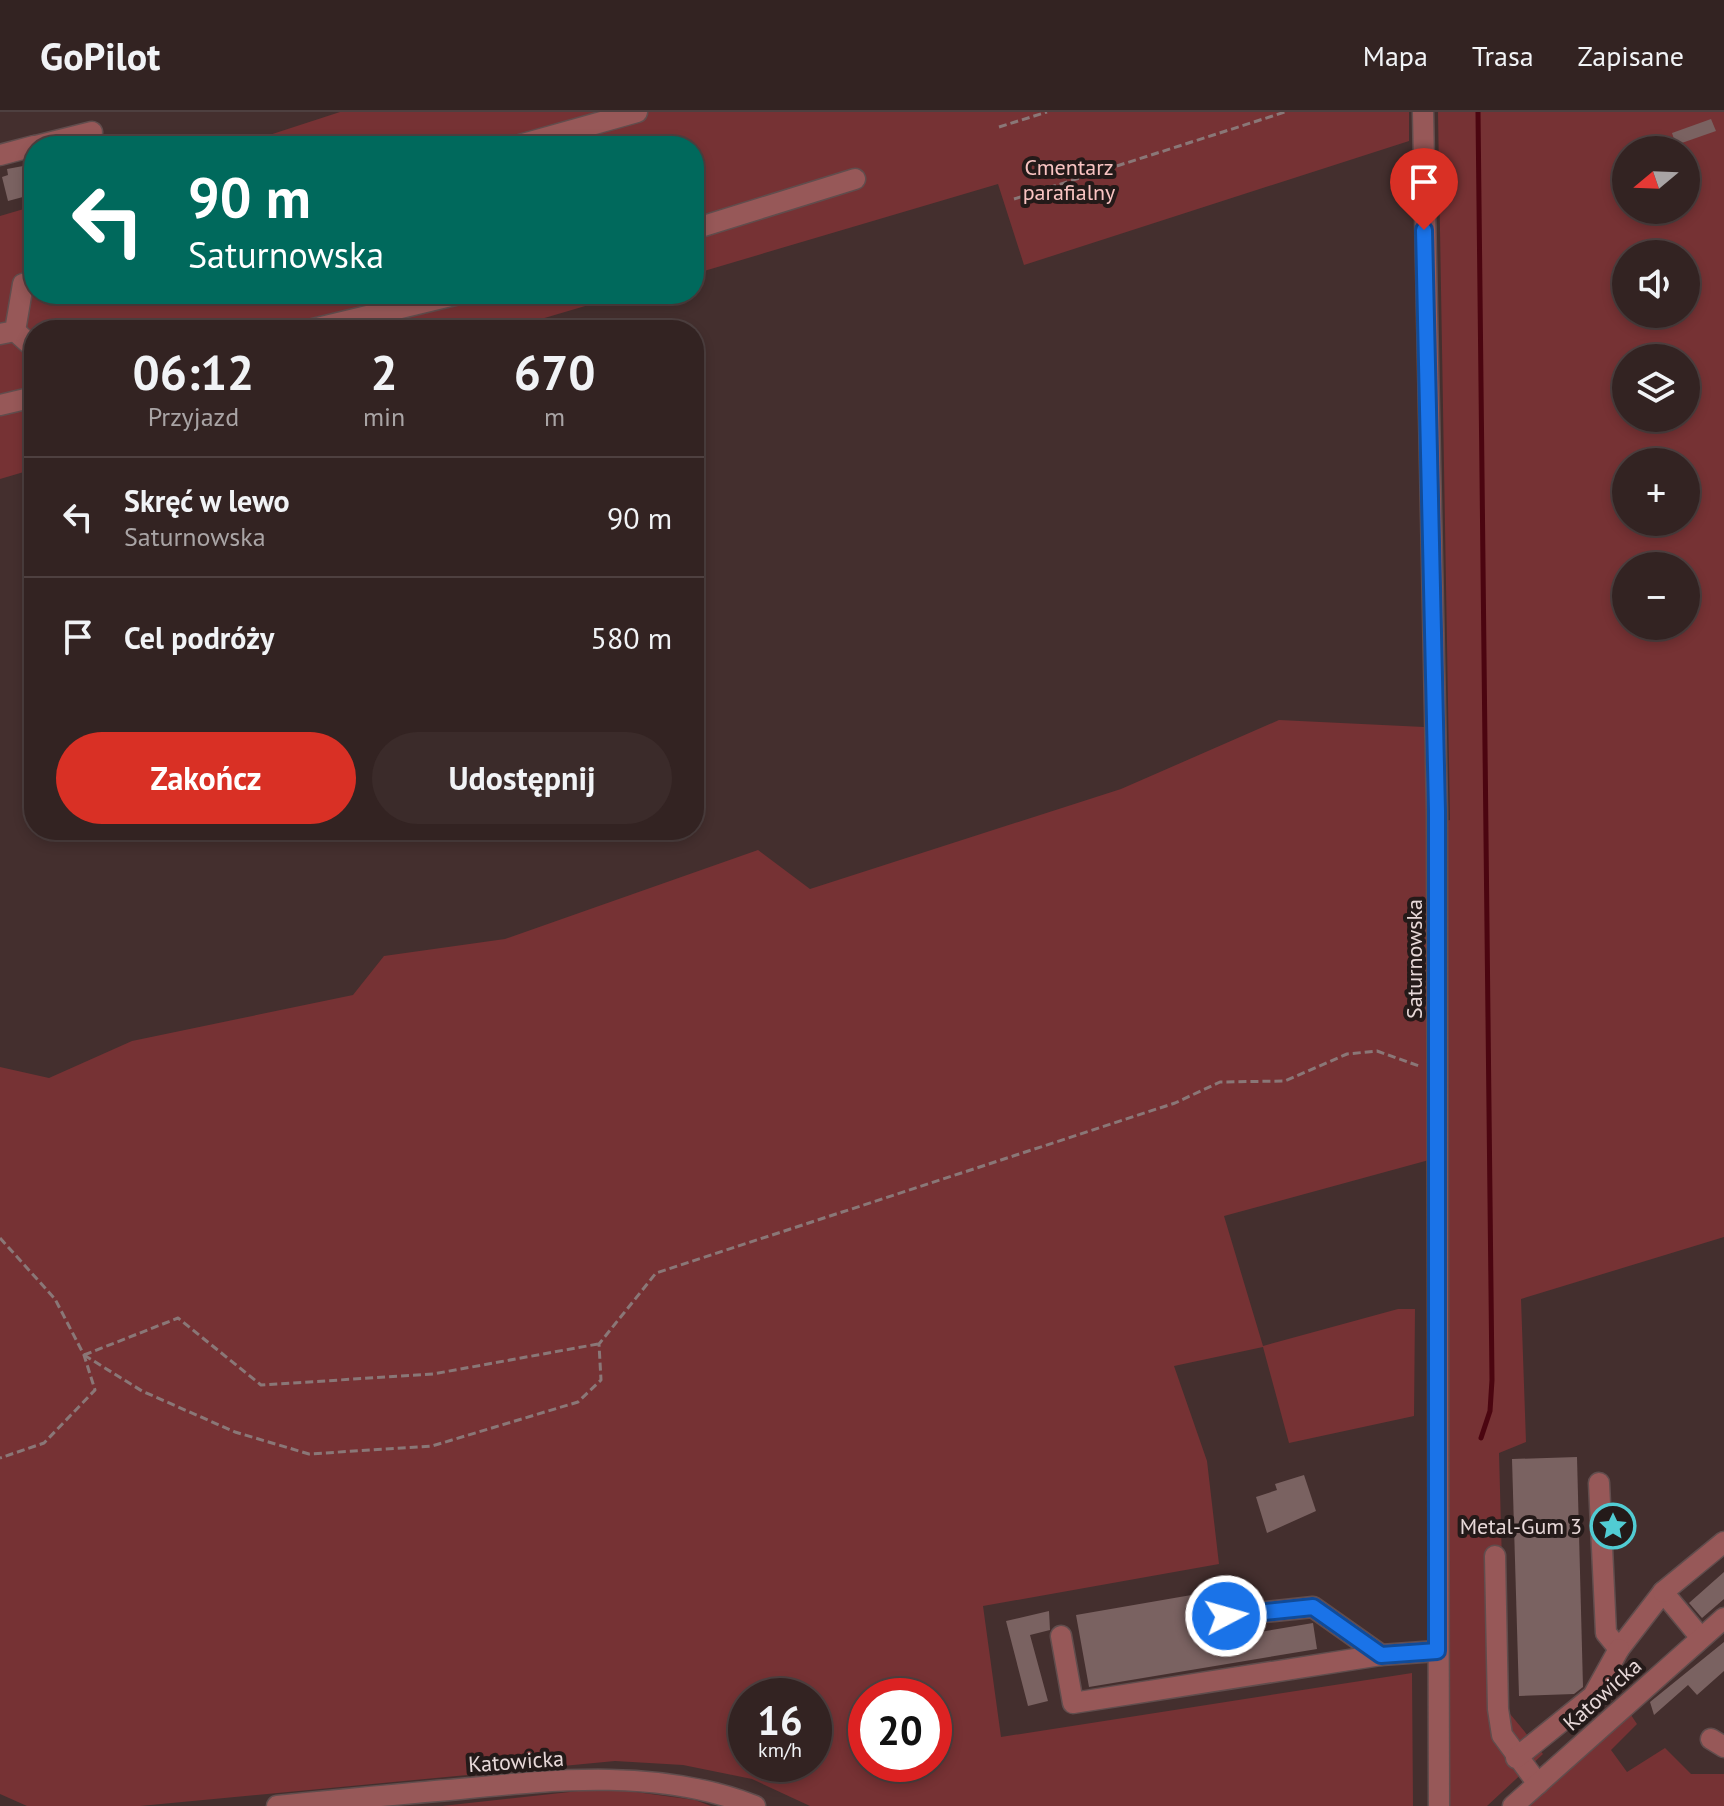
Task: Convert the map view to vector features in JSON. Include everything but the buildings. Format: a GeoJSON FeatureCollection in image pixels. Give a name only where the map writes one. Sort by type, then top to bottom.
{"type":"FeatureCollection","features":[{"type":"Feature","properties":{"kind":"street"},"geometry":{"type":"LineString","coordinates":[[552,136],[637,112]]}},
{"type":"Feature","properties":{"kind":"street","name":"Saturnowska"},"geometry":{"type":"LineString","coordinates":[[1423,112],[1437,811],[1439,1806]]}},
{"type":"Feature","properties":{"kind":"street"},"geometry":{"type":"LineString","coordinates":[[76,136],[92,132]]}},
{"type":"Feature","properties":{"kind":"street"},"geometry":{"type":"LineString","coordinates":[[0,155],[24,149]]}},
{"type":"Feature","properties":{"kind":"street"},"geometry":{"type":"LineString","coordinates":[[704,226],[855,179]]}},
{"type":"Feature","properties":{"kind":"street"},"geometry":{"type":"LineString","coordinates":[[7,332],[24,284]]}},
{"type":"Feature","properties":{"kind":"street"},"geometry":{"type":"LineString","coordinates":[[351,320],[417,304]]}},
{"type":"Feature","properties":{"kind":"street"},"geometry":{"type":"LineString","coordinates":[[0,405],[24,399]]}},
{"type":"Feature","properties":{"kind":"street"},"geometry":{"type":"LineString","coordinates":[[1599,1483],[1606,1633],[1619,1649]]}},
{"type":"Feature","properties":{"kind":"street"},"geometry":{"type":"LineString","coordinates":[[1516,1758],[1593,1696],[1619,1649],[1663,1592],[1724,1542]]}},
{"type":"Feature","properties":{"kind":"street"},"geometry":{"type":"LineString","coordinates":[[1495,1556],[1498,1709],[1502,1735],[1538,1784]]}},
{"type":"Feature","properties":{"kind":"street"},"geometry":{"type":"LineString","coordinates":[[1663,1592],[1701,1638]]}},
{"type":"Feature","properties":{"kind":"street"},"geometry":{"type":"LineString","coordinates":[[1226,1616],[1313,1607],[1381,1655]]}},
{"type":"Feature","properties":{"kind":"street","name":"Katowicka"},"geometry":{"type":"LineString","coordinates":[[1513,1806],[1724,1618]]}},
{"type":"Feature","properties":{"kind":"street"},"geometry":{"type":"LineString","coordinates":[[1061,1636],[1073,1703],[1381,1655],[1437,1651]]}},
{"type":"Feature","properties":{"kind":"street","name":"Katowicka"},"geometry":{"type":"LineString","coordinates":[[277,1806],[522,1783],[610,1779],[694,1787],[755,1806]]}},
{"type":"Feature","properties":{"kind":"path"},"geometry":{"type":"LineString","coordinates":[[999,127],[1047,112]]}},
{"type":"Feature","properties":{"kind":"path"},"geometry":{"type":"LineString","coordinates":[[1014,199],[1285,112]]}},
{"type":"Feature","properties":{"kind":"path"},"geometry":{"type":"LineString","coordinates":[[84,1355],[178,1318],[261,1385],[433,1374],[599,1344],[656,1273],[1175,1103],[1220,1082],[1285,1081],[1347,1054],[1377,1051],[1438,1073]]}},
{"type":"Feature","properties":{"kind":"path"},"geometry":{"type":"LineString","coordinates":[[0,1238],[55,1299],[84,1355],[95,1390],[44,1443],[0,1458]]}},
{"type":"Feature","properties":{"kind":"path"},"geometry":{"type":"LineString","coordinates":[[84,1355],[142,1391],[182,1409],[235,1432],[309,1454],[432,1446],[578,1402],[601,1380],[599,1344]]}},
{"type":"Feature","properties":{"kind":"green space","name":"Cmentarz parafialny"},"geometry":{"type":"Polygon","coordinates":[[[340,112],[1409,112],[1409,141],[1024,265],[998,184],[704,271],[704,136],[267,136],[340,112]]]}},
{"type":"Feature","properties":{"kind":"green space"},"geometry":{"type":"Polygon","coordinates":[[[1438,112],[1724,112],[1724,1237],[1521,1299],[1526,1442],[1499,1453],[1506,1709],[1543,1754],[1487,1806],[1450,1806],[1429,1160],[1224,1216],[1263,1346],[1398,1309],[1415,1309],[1414,1416],[1289,1443],[1263,1347],[1174,1366],[1207,1461],[1219,1564],[983,1606],[1001,1737],[1412,1673],[1413,1806],[810,1806],[758,1782],[832,1782],[832,1678],[728,1678],[728,1774],[683,1765],[615,1761],[140,1806],[27,1806],[0,1794],[0,1067],[49,1078],[132,1041],[353,995],[384,956],[505,939],[758,850],[810,889],[1121,789],[1279,720],[1424,727],[1427,823],[1450,820],[1438,112]]]}},
{"type":"Feature","properties":{"kind":"green space"},"geometry":{"type":"Polygon","coordinates":[[[24,209],[24,304],[592,304],[538,320],[24,320],[24,472],[0,479],[0,216],[24,209]]]}},
{"type":"Feature","properties":{"kind":"green space"},"geometry":{"type":"Polygon","coordinates":[[[1631,1715],[1637,1724],[1611,1750],[1627,1772],[1665,1748],[1691,1774],[1724,1774],[1724,1806],[1528,1806],[1631,1715]]]}},
{"type":"Feature","properties":{"kind":"green space"},"geometry":{"type":"Polygon","coordinates":[[[606,1788],[695,1800],[711,1806],[442,1806],[606,1788]]]}},
{"type":"Feature","properties":{"kind":"waterway"},"geometry":{"type":"LineString","coordinates":[[1478,112],[1492,1380],[1490,1411],[1481,1438]]}},
{"type":"Feature","properties":{"kind":"place","name":"Metal-Gum 3"},"geometry":{"type":"Point","coordinates":[1613,1526]}},
{"type":"Feature","properties":{"kind":"route"},"geometry":{"type":"LineString","coordinates":[[1226,1616],[1313,1607],[1381,1655],[1437,1651],[1437,811],[1424,230]]}}]}
